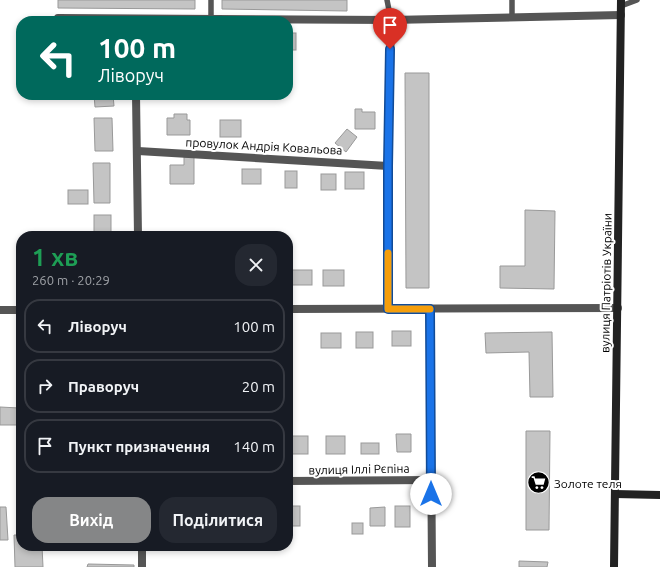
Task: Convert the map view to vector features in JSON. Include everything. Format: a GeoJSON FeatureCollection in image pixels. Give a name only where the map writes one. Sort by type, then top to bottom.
{"type":"FeatureCollection","features":[{"type":"Feature","properties":{"kind":"main road","name":"вулиця Патріотів України"},"geometry":{"type":"LineString","coordinates":[[614,567],[621,7]]}},
{"type":"Feature","properties":{"kind":"main road"},"geometry":{"type":"LineString","coordinates":[[615,494],[660,495]]}},
{"type":"Feature","properties":{"kind":"street"},"geometry":{"type":"LineString","coordinates":[[293,19],[391,20],[512,17],[621,7]]}},
{"type":"Feature","properties":{"kind":"street"},"geometry":{"type":"LineString","coordinates":[[388,309],[388,166],[391,20]]}},
{"type":"Feature","properties":{"kind":"street"},"geometry":{"type":"LineString","coordinates":[[136,100],[138,231]]}},
{"type":"Feature","properties":{"kind":"street","name":"провулок Андрія Ковальова"},"geometry":{"type":"LineString","coordinates":[[138,151],[388,166]]}},
{"type":"Feature","properties":{"kind":"street"},"geometry":{"type":"LineString","coordinates":[[293,309],[618,308]]}},
{"type":"Feature","properties":{"kind":"street"},"geometry":{"type":"LineString","coordinates":[[430,309],[432,567]]}},
{"type":"Feature","properties":{"kind":"street"},"geometry":{"type":"LineString","coordinates":[[0,310],[16,310]]}},
{"type":"Feature","properties":{"kind":"street","name":"вулиця Іллі Рєпіна"},"geometry":{"type":"LineString","coordinates":[[293,482],[431,480]]}},
{"type":"Feature","properties":{"kind":"street"},"geometry":{"type":"LineString","coordinates":[[142,551],[142,567]]}},
{"type":"Feature","properties":{"kind":"lane"},"geometry":{"type":"LineString","coordinates":[[211,0],[211,16]]}},
{"type":"Feature","properties":{"kind":"lane"},"geometry":{"type":"LineString","coordinates":[[387,0],[391,20]]}},
{"type":"Feature","properties":{"kind":"lane"},"geometry":{"type":"LineString","coordinates":[[512,0],[512,17]]}},
{"type":"Feature","properties":{"kind":"lane"},"geometry":{"type":"LineString","coordinates":[[621,7],[637,0]]}},
{"type":"Feature","properties":{"kind":"building"},"geometry":{"type":"Polygon","coordinates":[[[58,0],[195,0],[195,9],[58,8],[58,0]]]}},
{"type":"Feature","properties":{"kind":"building"},"geometry":{"type":"Polygon","coordinates":[[[222,0],[347,0],[347,11],[222,9],[222,0]]]}},
{"type":"Feature","properties":{"kind":"building"},"geometry":{"type":"Polygon","coordinates":[[[293,33],[296,33],[296,50],[293,50],[293,33]]]}},
{"type":"Feature","properties":{"kind":"building"},"geometry":{"type":"Polygon","coordinates":[[[405,73],[429,73],[429,288],[406,288],[405,73]]]}},
{"type":"Feature","properties":{"kind":"building"},"geometry":{"type":"Polygon","coordinates":[[[94,100],[113,100],[114,106],[95,107],[94,100]]]}},
{"type":"Feature","properties":{"kind":"building"},"geometry":{"type":"Polygon","coordinates":[[[355,109],[362,109],[362,112],[375,112],[375,129],[355,129],[355,109]]]}},
{"type":"Feature","properties":{"kind":"building"},"geometry":{"type":"Polygon","coordinates":[[[174,114],[187,114],[187,120],[190,120],[190,135],[167,135],[167,118],[174,118],[174,114]]]}},
{"type":"Feature","properties":{"kind":"building"},"geometry":{"type":"Polygon","coordinates":[[[94,118],[112,118],[113,151],[95,151],[94,118]]]}},
{"type":"Feature","properties":{"kind":"building"},"geometry":{"type":"Polygon","coordinates":[[[220,120],[241,120],[241,137],[220,137],[220,120]]]}},
{"type":"Feature","properties":{"kind":"building"},"geometry":{"type":"Polygon","coordinates":[[[347,129],[357,137],[346,152],[335,143],[347,129]]]}},
{"type":"Feature","properties":{"kind":"building"},"geometry":{"type":"Polygon","coordinates":[[[184,157],[194,157],[194,184],[170,184],[170,165],[184,165],[184,157]]]}},
{"type":"Feature","properties":{"kind":"building"},"geometry":{"type":"Polygon","coordinates":[[[93,163],[110,163],[110,203],[94,203],[93,163]]]}},
{"type":"Feature","properties":{"kind":"building"},"geometry":{"type":"Polygon","coordinates":[[[242,169],[261,169],[261,184],[242,184],[242,169]]]}},
{"type":"Feature","properties":{"kind":"building"},"geometry":{"type":"Polygon","coordinates":[[[285,171],[297,171],[297,188],[285,188],[285,171]]]}},
{"type":"Feature","properties":{"kind":"building"},"geometry":{"type":"Polygon","coordinates":[[[345,172],[364,172],[364,189],[345,189],[345,172]]]}},
{"type":"Feature","properties":{"kind":"building"},"geometry":{"type":"Polygon","coordinates":[[[321,174],[336,174],[336,190],[321,190],[321,174]]]}},
{"type":"Feature","properties":{"kind":"building"},"geometry":{"type":"Polygon","coordinates":[[[68,190],[88,190],[88,204],[68,204],[68,190]]]}},
{"type":"Feature","properties":{"kind":"building"},"geometry":{"type":"Polygon","coordinates":[[[525,210],[555,211],[554,289],[500,288],[500,266],[525,266],[525,210]]]}},
{"type":"Feature","properties":{"kind":"building"},"geometry":{"type":"Polygon","coordinates":[[[94,215],[111,215],[111,231],[94,231],[94,215]]]}},
{"type":"Feature","properties":{"kind":"building"},"geometry":{"type":"Polygon","coordinates":[[[293,270],[312,270],[312,285],[293,285],[293,270]]]}},
{"type":"Feature","properties":{"kind":"building"},"geometry":{"type":"Polygon","coordinates":[[[323,270],[344,270],[344,286],[323,286],[323,270]]]}},
{"type":"Feature","properties":{"kind":"building"},"geometry":{"type":"Polygon","coordinates":[[[392,331],[411,331],[411,346],[392,346],[392,331]]]}},
{"type":"Feature","properties":{"kind":"building"},"geometry":{"type":"Polygon","coordinates":[[[356,332],[373,332],[373,348],[356,348],[356,332]]]}},
{"type":"Feature","properties":{"kind":"building"},"geometry":{"type":"Polygon","coordinates":[[[552,332],[553,397],[530,397],[529,352],[486,353],[485,333],[552,332]]]}},
{"type":"Feature","properties":{"kind":"building"},"geometry":{"type":"Polygon","coordinates":[[[321,333],[341,333],[341,348],[321,348],[321,333]]]}},
{"type":"Feature","properties":{"kind":"building"},"geometry":{"type":"Polygon","coordinates":[[[0,407],[16,408],[16,425],[0,425],[0,407]]]}},
{"type":"Feature","properties":{"kind":"building"},"geometry":{"type":"Polygon","coordinates":[[[526,431],[550,431],[549,530],[526,530],[526,431]]]}},
{"type":"Feature","properties":{"kind":"building"},"geometry":{"type":"Polygon","coordinates":[[[396,434],[411,434],[411,452],[397,452],[396,434]]]}},
{"type":"Feature","properties":{"kind":"building"},"geometry":{"type":"Polygon","coordinates":[[[293,436],[308,436],[308,454],[293,454],[293,436]]]}},
{"type":"Feature","properties":{"kind":"building"},"geometry":{"type":"Polygon","coordinates":[[[326,436],[345,436],[345,454],[326,454],[326,436]]]}},
{"type":"Feature","properties":{"kind":"building"},"geometry":{"type":"Polygon","coordinates":[[[361,443],[379,443],[379,454],[361,454],[361,443]]]}},
{"type":"Feature","properties":{"kind":"building"},"geometry":{"type":"Polygon","coordinates":[[[293,506],[300,506],[300,526],[293,526],[293,506]]]}},
{"type":"Feature","properties":{"kind":"building"},"geometry":{"type":"Polygon","coordinates":[[[395,506],[410,506],[410,527],[395,527],[395,506]]]}},
{"type":"Feature","properties":{"kind":"building"},"geometry":{"type":"Polygon","coordinates":[[[0,507],[6,507],[8,540],[0,540],[0,507]]]}},
{"type":"Feature","properties":{"kind":"building"},"geometry":{"type":"Polygon","coordinates":[[[385,507],[385,526],[370,526],[370,508],[385,507]]]}},
{"type":"Feature","properties":{"kind":"building"},"geometry":{"type":"Polygon","coordinates":[[[352,523],[363,523],[363,534],[352,534],[352,523]]]}},
{"type":"Feature","properties":{"kind":"building"},"geometry":{"type":"Polygon","coordinates":[[[14,535],[16,535],[16,551],[42,551],[43,567],[15,567],[14,535]]]}},
{"type":"Feature","properties":{"kind":"building"},"geometry":{"type":"Polygon","coordinates":[[[519,561],[548,562],[547,567],[519,567],[519,561]]]}},
{"type":"Feature","properties":{"kind":"building"},"geometry":{"type":"Polygon","coordinates":[[[88,564],[134,565],[134,567],[87,567],[88,564]]]}},
{"type":"Feature","properties":{"kind":"slow traffic"},"geometry":{"type":"LineString","coordinates":[[388,253],[388,309],[430,309]]}},
{"type":"Feature","properties":{"kind":"place","name":"Золоте теля"},"geometry":{"type":"Point","coordinates":[538,483]}},
{"type":"Feature","properties":{"kind":"route"},"geometry":{"type":"LineString","coordinates":[[390,49],[388,309],[430,309],[431,494]]}}]}
